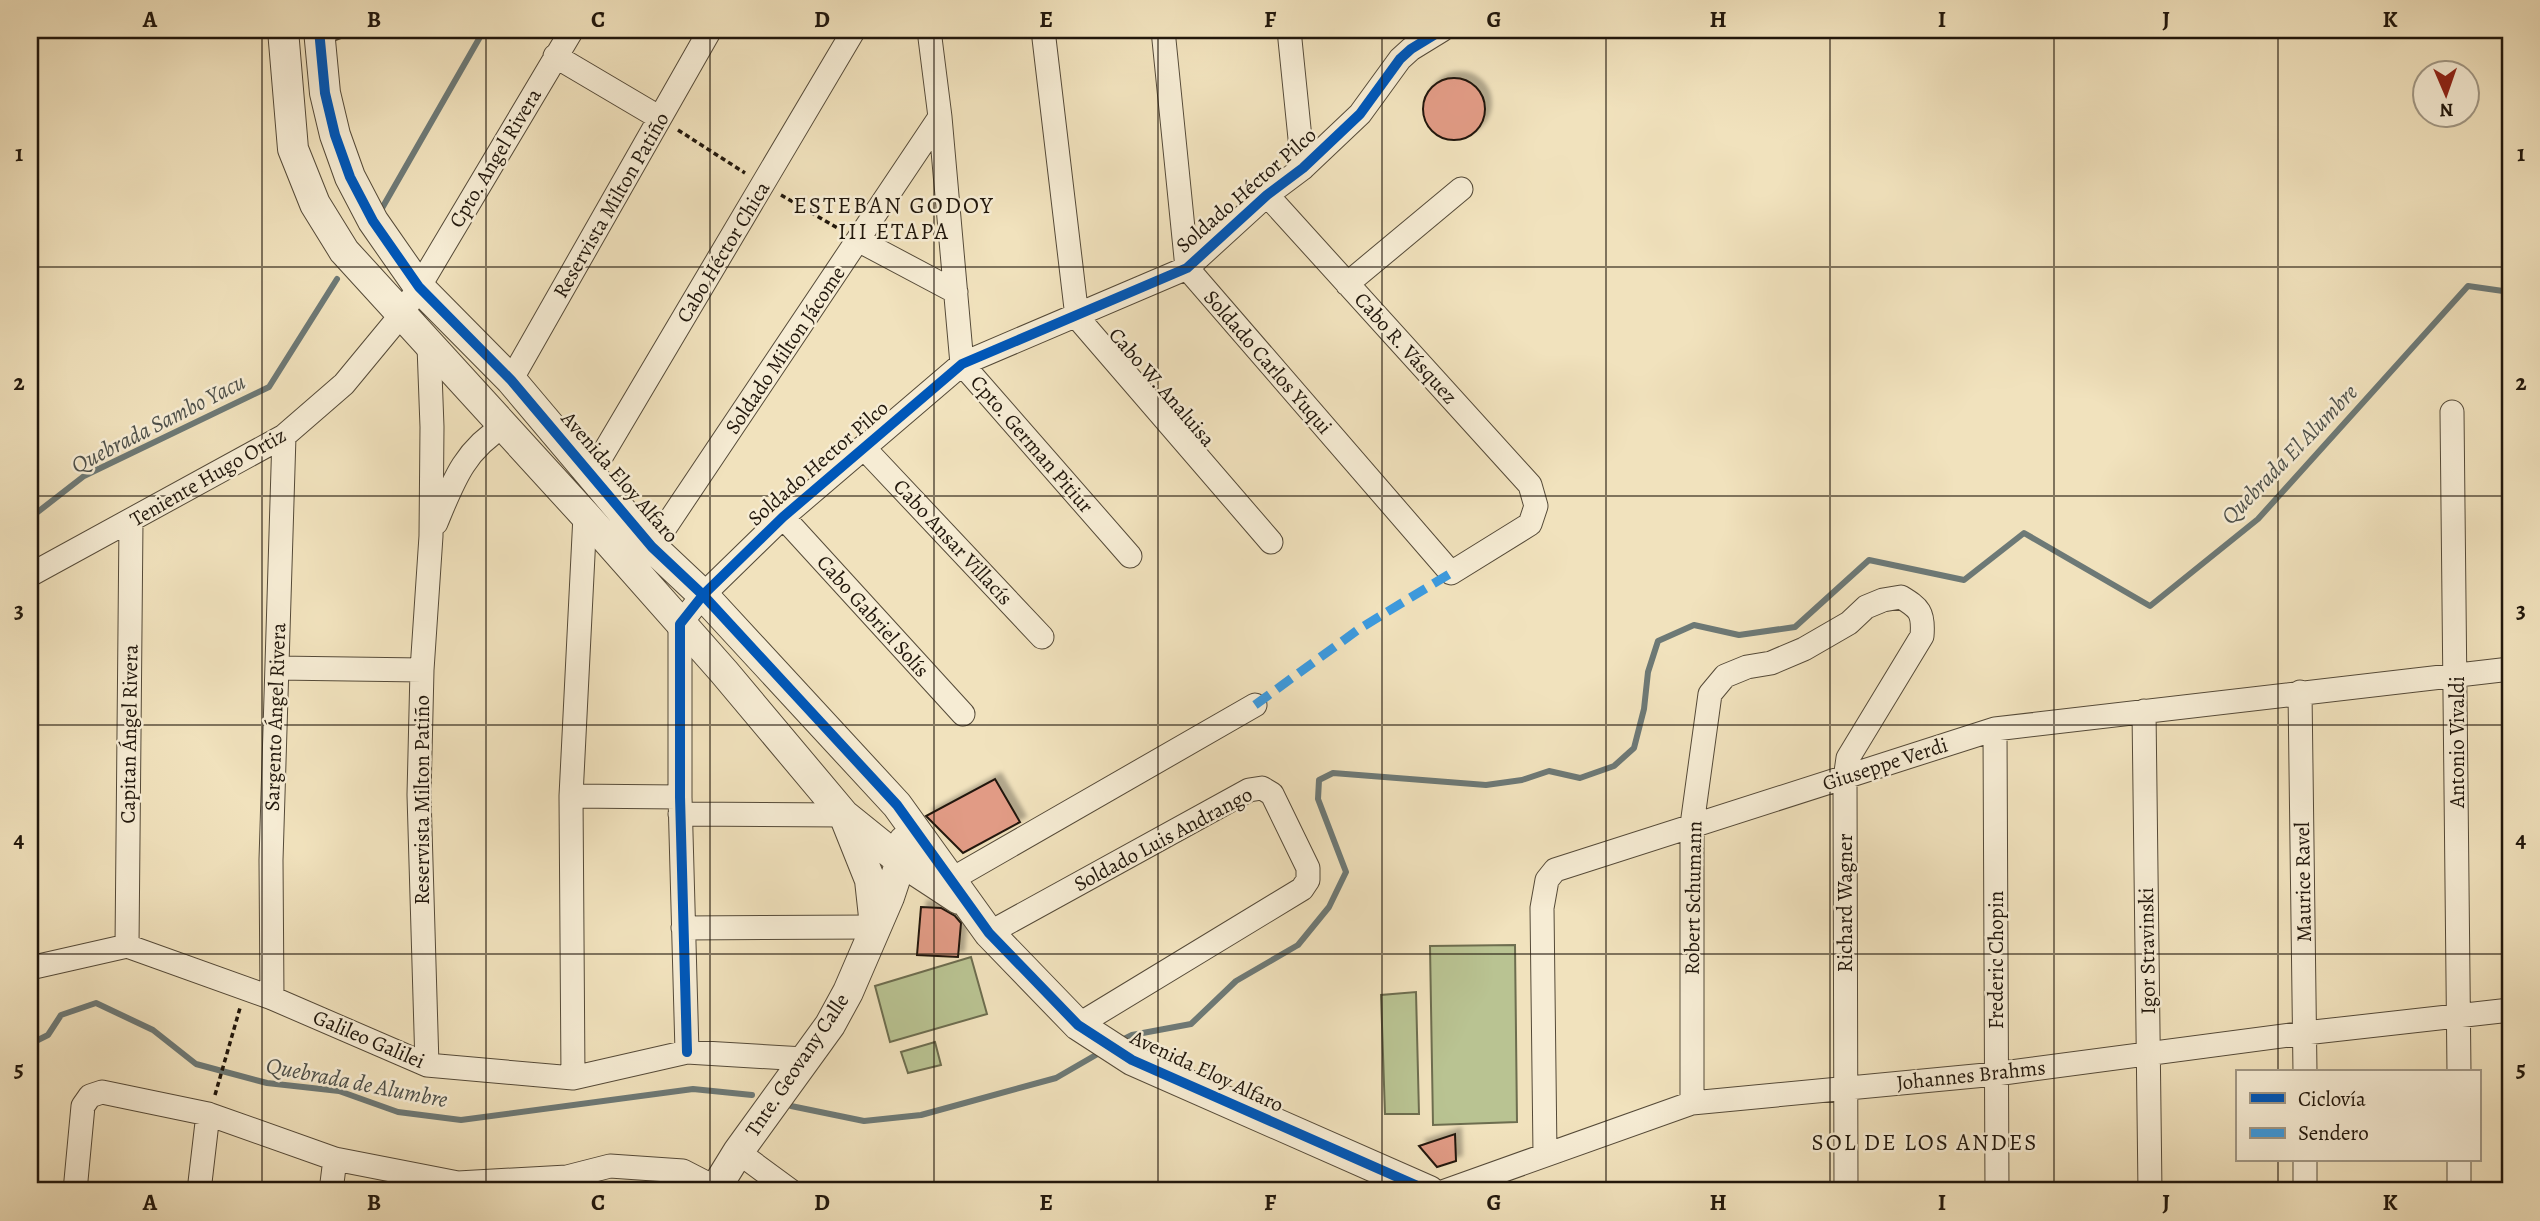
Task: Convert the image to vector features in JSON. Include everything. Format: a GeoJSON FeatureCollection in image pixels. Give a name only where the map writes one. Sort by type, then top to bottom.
{"type":"FeatureCollection","features":[{"type":"Feature","properties":{"kind":"street","name":"Avenida Eloy Alfaro"},"geometry":{"type":"LineString","coordinates":[[282,30],[293,149],[315,204],[344,251],[585,515],[724,672],[844,815],[901,861],[946,882]]}},
{"type":"Feature","properties":{"kind":"street","name":"Cpto. Angel Rivera"},"geometry":{"type":"LineString","coordinates":[[419,287],[572,30]]}},
{"type":"Feature","properties":{"kind":"street","name":"Reservista Milton Patiño"},"geometry":{"type":"LineString","coordinates":[[511,380],[710,30]]}},
{"type":"Feature","properties":{"kind":"street","name":"Cabo Héctor Chica"},"geometry":{"type":"LineString","coordinates":[[591,474],[855,30]]}},
{"type":"Feature","properties":{"kind":"street","name":"Cpto. German Pitiur"},"geometry":{"type":"LineString","coordinates":[[929,30],[940,117],[962,364],[1130,556]]}},
{"type":"Feature","properties":{"kind":"street"},"geometry":{"type":"LineString","coordinates":[[1043,30],[1077,317]]}},
{"type":"Feature","properties":{"kind":"street"},"geometry":{"type":"LineString","coordinates":[[1163,30],[1186,268]]}},
{"type":"Feature","properties":{"kind":"street"},"geometry":{"type":"LineString","coordinates":[[1289,30],[1303,168]]}},
{"type":"Feature","properties":{"kind":"street","name":"Soldado Héctor Pilco"},"geometry":{"type":"LineString","coordinates":[[962,364],[1077,317],[1186,268],[1267,195],[1303,168],[1360,114],[1400,59],[1442,30]]}},
{"type":"Feature","properties":{"kind":"street","name":"Avenida Eloy Alfaro"},"geometry":{"type":"LineString","coordinates":[[328,33],[325,93],[335,135],[350,177],[373,221],[419,287],[511,380],[652,547],[703,595],[897,804],[946,882],[1085,1030],[1132,1060],[1429,1191]]}},
{"type":"Feature","properties":{"kind":"street"},"geometry":{"type":"LineString","coordinates":[[555,57],[660,118]]}},
{"type":"Feature","properties":{"kind":"street","name":"Soldado Milton Jácome"},"geometry":{"type":"LineString","coordinates":[[652,547],[940,117]]}},
{"type":"Feature","properties":{"kind":"street"},"geometry":{"type":"LineString","coordinates":[[1347,284],[1461,189]]}},
{"type":"Feature","properties":{"kind":"street","name":"Cabo R. Vásquez"},"geometry":{"type":"LineString","coordinates":[[1267,195],[1530,485],[1536,506]]}},
{"type":"Feature","properties":{"kind":"street"},"geometry":{"type":"LineString","coordinates":[[858,240],[956,292]]}},
{"type":"Feature","properties":{"kind":"street","name":"Soldado Carlos Yuqui"},"geometry":{"type":"LineString","coordinates":[[1186,268],[1451,573],[1530,524],[1536,506]]}},
{"type":"Feature","properties":{"kind":"street","name":"Teniente Hugo Ortiz"},"geometry":{"type":"LineString","coordinates":[[30,575],[284,436],[344,384],[401,315],[419,287]]}},
{"type":"Feature","properties":{"kind":"street","name":"Cabo W. Analuisa"},"geometry":{"type":"LineString","coordinates":[[1077,317],[1271,542]]}},
{"type":"Feature","properties":{"kind":"street","name":"Reservista Milton Patiño"},"geometry":{"type":"LineString","coordinates":[[427,1065],[419,795],[422,670],[431,536],[432,427],[429,346]]}},
{"type":"Feature","properties":{"kind":"street","name":"Soldado Hector Pilco"},"geometry":{"type":"LineString","coordinates":[[680,624],[703,595],[783,517],[962,364]]}},
{"type":"Feature","properties":{"kind":"street","name":"Antonio Vivaldi"},"geometry":{"type":"LineString","coordinates":[[2452,412],[2459,1070]]}},
{"type":"Feature","properties":{"kind":"street","name":"Reservista Milton Patiño"},"geometry":{"type":"LineString","coordinates":[[431,536],[467,458],[485,437],[504,426]]}},
{"type":"Feature","properties":{"kind":"street","name":"Sargento Ángel Rivera"},"geometry":{"type":"LineString","coordinates":[[272,998],[271,860],[284,436]]}},
{"type":"Feature","properties":{"kind":"street","name":"Cabo Ansar Villacís"},"geometry":{"type":"LineString","coordinates":[[863,447],[1042,637]]}},
{"type":"Feature","properties":{"kind":"street"},"geometry":{"type":"LineString","coordinates":[[573,1078],[571,796],[585,515]]}},
{"type":"Feature","properties":{"kind":"street","name":"Cabo Gabriel Solís"},"geometry":{"type":"LineString","coordinates":[[783,517],[963,714]]}},
{"type":"Feature","properties":{"kind":"street","name":"Capitan Ángel Rivera"},"geometry":{"type":"LineString","coordinates":[[127,946],[131,522]]}},
{"type":"Feature","properties":{"kind":"street","name":"Robert Schumann"},"geometry":{"type":"LineString","coordinates":[[1692,1103],[1692,825],[1710,694],[1725,676],[1747,667],[1771,663],[1804,649],[1849,623],[1866,607],[1883,600],[1900,597],[1918,607],[1923,621],[1922,636]]}},
{"type":"Feature","properties":{"kind":"street"},"geometry":{"type":"LineString","coordinates":[[680,624],[680,806],[687,1052]]}},
{"type":"Feature","properties":{"kind":"street","name":"Richard Wagner"},"geometry":{"type":"LineString","coordinates":[[1846,1191],[1844,779],[1847,758],[1922,636]]}},
{"type":"Feature","properties":{"kind":"street"},"geometry":{"type":"LineString","coordinates":[[277,668],[422,670]]}},
{"type":"Feature","properties":{"kind":"street","name":"Giuseppe Verdi"},"geometry":{"type":"LineString","coordinates":[[1545,1154],[1542,916],[1547,880],[1555,870],[1995,729],[2510,669]]}},
{"type":"Feature","properties":{"kind":"street","name":"Maurice Ravel"},"geometry":{"type":"LineString","coordinates":[[2300,692],[2305,1070]]}},
{"type":"Feature","properties":{"kind":"street"},"geometry":{"type":"LineString","coordinates":[[946,882],[1255,705]]}},
{"type":"Feature","properties":{"kind":"street","name":"Igor Stravinski"},"geometry":{"type":"LineString","coordinates":[[2144,711],[2150,1191]]}},
{"type":"Feature","properties":{"kind":"street","name":"Frederic Chopin"},"geometry":{"type":"LineString","coordinates":[[1995,729],[1997,1191]]}},
{"type":"Feature","properties":{"kind":"street","name":"Soldado Luis Andrango"},"geometry":{"type":"LineString","coordinates":[[981,920],[1249,790],[1262,788],[1272,794],[1308,867],[1308,880],[1302,889],[1085,1030]]}},
{"type":"Feature","properties":{"kind":"street"},"geometry":{"type":"LineString","coordinates":[[571,796],[680,806],[844,815]]}},
{"type":"Feature","properties":{"kind":"street"},"geometry":{"type":"LineString","coordinates":[[683,928],[875,926],[889,897],[901,861],[904,843],[897,804]]}},
{"type":"Feature","properties":{"kind":"street","name":"Tnte. Geovany Calle"},"geometry":{"type":"LineString","coordinates":[[715,1190],[738,1152],[830,1025],[848,992],[875,926],[870,880],[844,815]]}},
{"type":"Feature","properties":{"kind":"street"},"geometry":{"type":"LineString","coordinates":[[30,968],[127,946]]}},
{"type":"Feature","properties":{"kind":"street","name":"Galileo Galilei"},"geometry":{"type":"LineString","coordinates":[[127,946],[272,998],[427,1065],[573,1078],[687,1052],[804,1059]]}},
{"type":"Feature","properties":{"kind":"street","name":"Johannes Brahms"},"geometry":{"type":"LineString","coordinates":[[1445,1191],[1692,1103],[1996,1074],[2305,1032],[2510,1010]]}},
{"type":"Feature","properties":{"kind":"street"},"geometry":{"type":"LineString","coordinates":[[75,1191],[83,1106],[90,1096],[102,1092],[208,1114],[335,1159],[458,1187],[567,1184],[610,1166],[683,1171],[715,1190]]}},
{"type":"Feature","properties":{"kind":"street"},"geometry":{"type":"LineString","coordinates":[[200,1191],[208,1114]]}},
{"type":"Feature","properties":{"kind":"street"},"geometry":{"type":"LineString","coordinates":[[738,1152],[791,1191]]}},
{"type":"Feature","properties":{"kind":"street"},"geometry":{"type":"LineString","coordinates":[[331,1191],[335,1159]]}},
{"type":"Feature","properties":{"kind":"street"},"geometry":{"type":"LineString","coordinates":[[2305,1162],[2305,1191]]}},
{"type":"Feature","properties":{"kind":"street"},"geometry":{"type":"LineString","coordinates":[[2459,1162],[2459,1191]]}},
{"type":"Feature","properties":{"kind":"path"},"geometry":{"type":"LineString","coordinates":[[218,1086],[237,1019]]}},
{"type":"Feature","properties":{"kind":"green space"},"geometry":{"type":"Polygon","coordinates":[[[1515,945],[1517,1122],[1433,1125],[1430,946],[1515,945]]]}},
{"type":"Feature","properties":{"kind":"green space"},"geometry":{"type":"Polygon","coordinates":[[[971,957],[987,1014],[890,1042],[875,986],[971,957]]]}},
{"type":"Feature","properties":{"kind":"green space"},"geometry":{"type":"Polygon","coordinates":[[[1416,992],[1419,1114],[1385,1114],[1381,995],[1416,992]]]}},
{"type":"Feature","properties":{"kind":"green space"},"geometry":{"type":"Polygon","coordinates":[[[935,1042],[941,1065],[908,1073],[901,1052],[935,1042]]]}},
{"type":"Feature","properties":{"kind":"building"},"geometry":{"type":"Polygon","coordinates":[[[1448,78],[1460,78],[1476,87],[1483,97],[1483,121],[1476,131],[1460,140],[1448,140],[1437,135],[1428,126],[1423,115],[1423,103],[1428,92],[1437,83],[1448,78]]]}},
{"type":"Feature","properties":{"kind":"building"},"geometry":{"type":"Polygon","coordinates":[[[995,779],[1020,822],[963,853],[926,816],[995,779]]]}},
{"type":"Feature","properties":{"kind":"building"},"geometry":{"type":"Polygon","coordinates":[[[921,907],[941,908],[961,923],[958,957],[917,955],[921,907]]]}},
{"type":"Feature","properties":{"kind":"building"},"geometry":{"type":"Polygon","coordinates":[[[1455,1134],[1456,1161],[1437,1167],[1419,1146],[1455,1134]]]}},
{"type":"Feature","properties":{"kind":"waterway","name":"Quebrada Sambo Yacu"},"geometry":{"type":"LineString","coordinates":[[381,210],[484,30]]}},
{"type":"Feature","properties":{"kind":"waterway","name":"Quebrada Sambo Yacu"},"geometry":{"type":"LineString","coordinates":[[30,518],[84,476],[269,387],[337,279]]}},
{"type":"Feature","properties":{"kind":"waterway","name":"Quebrada El Alumbre"},"geometry":{"type":"LineString","coordinates":[[1120,1041],[1132,1035],[1191,1024],[1236,981],[1298,945],[1329,907],[1346,872],[1318,799],[1319,780],[1333,773],[1486,785],[1522,780],[1549,771],[1580,778],[1614,766],[1634,748],[1644,709],[1648,672],[1658,641],[1694,625],[1739,635],[1795,627],[1869,560],[1964,580],[2024,533],[2150,606],[2258,519],[2468,286],[2510,292]]}},
{"type":"Feature","properties":{"kind":"waterway","name":"Quebrada de Alumbre"},"geometry":{"type":"LineString","coordinates":[[30,1044],[48,1035],[61,1015],[96,1003],[153,1030],[196,1064],[267,1083],[339,1091],[398,1112],[461,1120],[693,1089],[752,1095]]}},
{"type":"Feature","properties":{"kind":"waterway","name":"Quebrada de Alumbre"},"geometry":{"type":"LineString","coordinates":[[791,1106],[864,1121],[921,1115],[1056,1078],[1101,1052]]}},
{"type":"Feature","properties":{"kind":"marked path"},"geometry":{"type":"LineString","coordinates":[[1255,705],[1359,629],[1451,573]]}},
{"type":"Feature","properties":{"kind":"cycle path"},"geometry":{"type":"LineString","coordinates":[[319,30],[325,93],[335,135],[350,177],[373,221],[419,287],[511,380],[652,547],[703,595],[897,805],[989,933],[1078,1025],[1132,1060],[1429,1191]]}},
{"type":"Feature","properties":{"kind":"cycle path"},"geometry":{"type":"LineString","coordinates":[[687,1052],[680,797],[680,624],[703,595],[783,517],[962,364],[1187,268],[1267,195],[1303,168],[1360,114],[1400,59],[1442,30]]}},
{"type":"Feature","properties":{"kind":"district","name":"ESTEBAN GODOY III ETAPA"},"geometry":{"type":"Point","coordinates":[894,218]}},
{"type":"Feature","properties":{"kind":"district","name":"SOL DE LOS ANDES"},"geometry":{"type":"Point","coordinates":[1925,1142]}}]}
